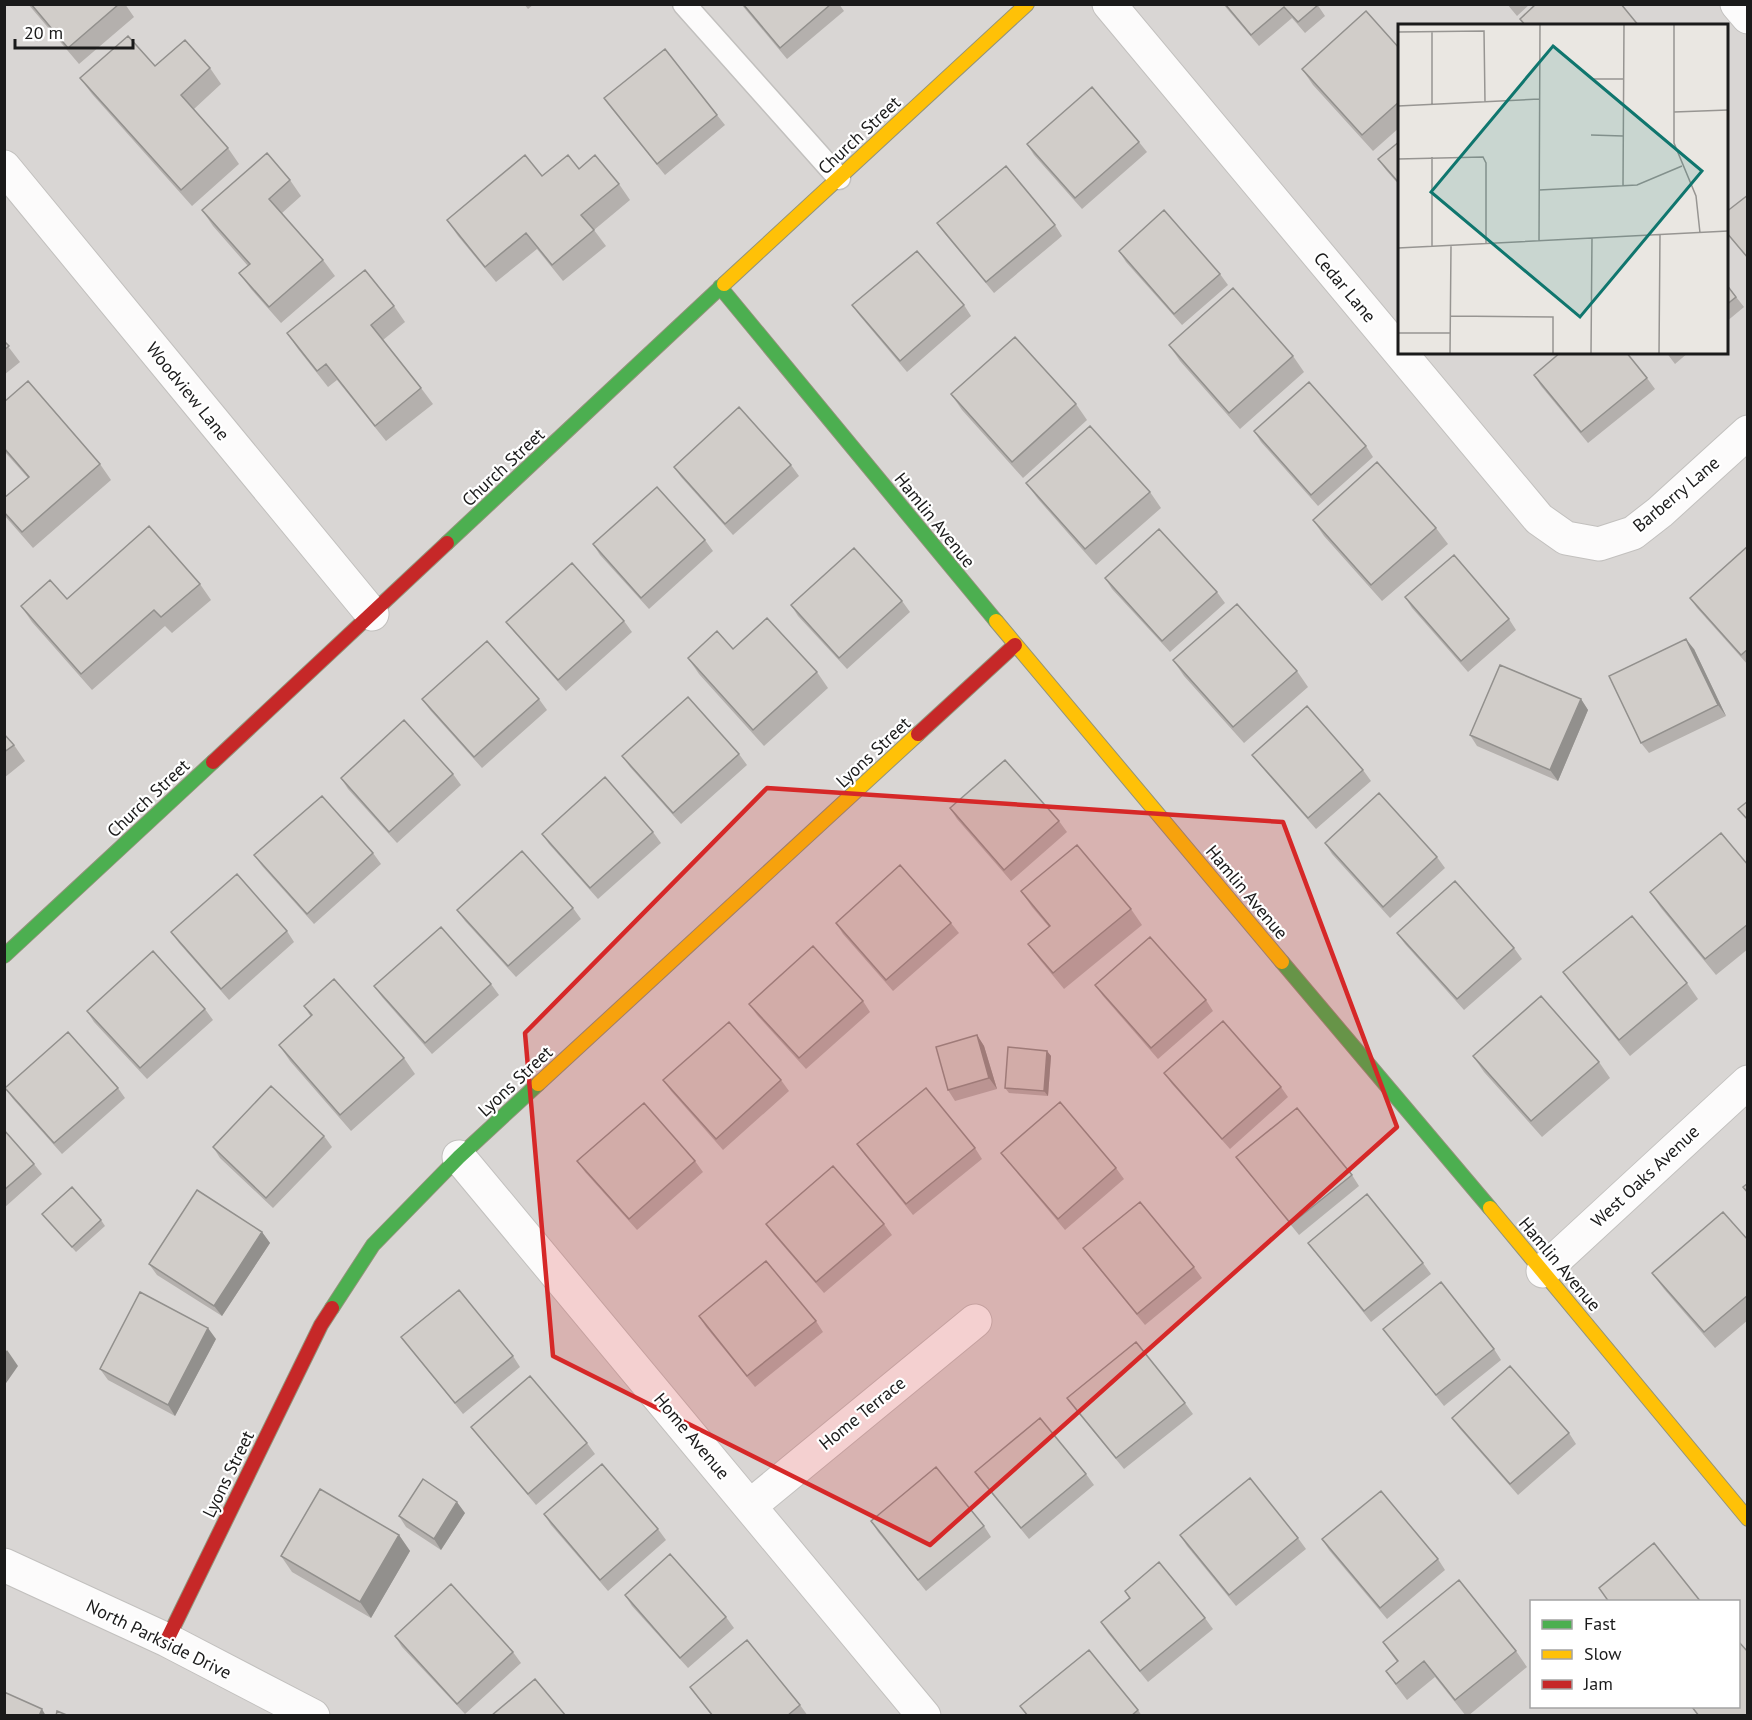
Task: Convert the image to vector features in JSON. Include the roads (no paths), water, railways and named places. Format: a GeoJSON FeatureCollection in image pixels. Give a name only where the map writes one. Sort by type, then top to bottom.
{"type":"FeatureCollection","features":[{"type":"Feature","properties":{"kind":"street","name":"Church Street"},"geometry":{"type":"LineString","coordinates":[[4,956],[720,287],[1027,4]]}},
{"type":"Feature","properties":{"kind":"street","name":"Cedar Lane"},"geometry":{"type":"LineString","coordinates":[[1109,4],[1398,350]]}},
{"type":"Feature","properties":{"kind":"street"},"geometry":{"type":"LineString","coordinates":[[1737,4],[1748,17]]}},
{"type":"Feature","properties":{"kind":"street","name":"Woodview Lane"},"geometry":{"type":"LineString","coordinates":[[4,167],[372,614]]}},
{"type":"Feature","properties":{"kind":"street","name":"Hamlin Avenue"},"geometry":{"type":"LineString","coordinates":[[720,287],[1015,645],[1543,1271],[1748,1519]]}},
{"type":"Feature","properties":{"kind":"street","name":"Cedar Lane"},"geometry":{"type":"LineString","coordinates":[[1401,354],[1539,519],[1566,538],[1599,544]]}},
{"type":"Feature","properties":{"kind":"street","name":"Barberry Lane"},"geometry":{"type":"LineString","coordinates":[[1599,544],[1633,533],[1660,512],[1748,432]]}},
{"type":"Feature","properties":{"kind":"street","name":"Lyons Street"},"geometry":{"type":"LineString","coordinates":[[166,1640],[321,1325],[373,1245],[459,1157],[1015,645]]}},
{"type":"Feature","properties":{"kind":"street","name":"West Oaks Avenue"},"geometry":{"type":"LineString","coordinates":[[1543,1271],[1748,1082]]}},
{"type":"Feature","properties":{"kind":"street","name":"Home Avenue"},"geometry":{"type":"LineString","coordinates":[[459,1157],[924,1716]]}},
{"type":"Feature","properties":{"kind":"street","name":"Home Terrace"},"geometry":{"type":"LineString","coordinates":[[750,1506],[975,1321]]}},
{"type":"Feature","properties":{"kind":"street","name":"North Parkside Drive"},"geometry":{"type":"LineString","coordinates":[[4,1565],[166,1640],[313,1716]]}},
{"type":"Feature","properties":{"kind":"lane"},"geometry":{"type":"LineString","coordinates":[[684,4],[838,178]]}}]}
